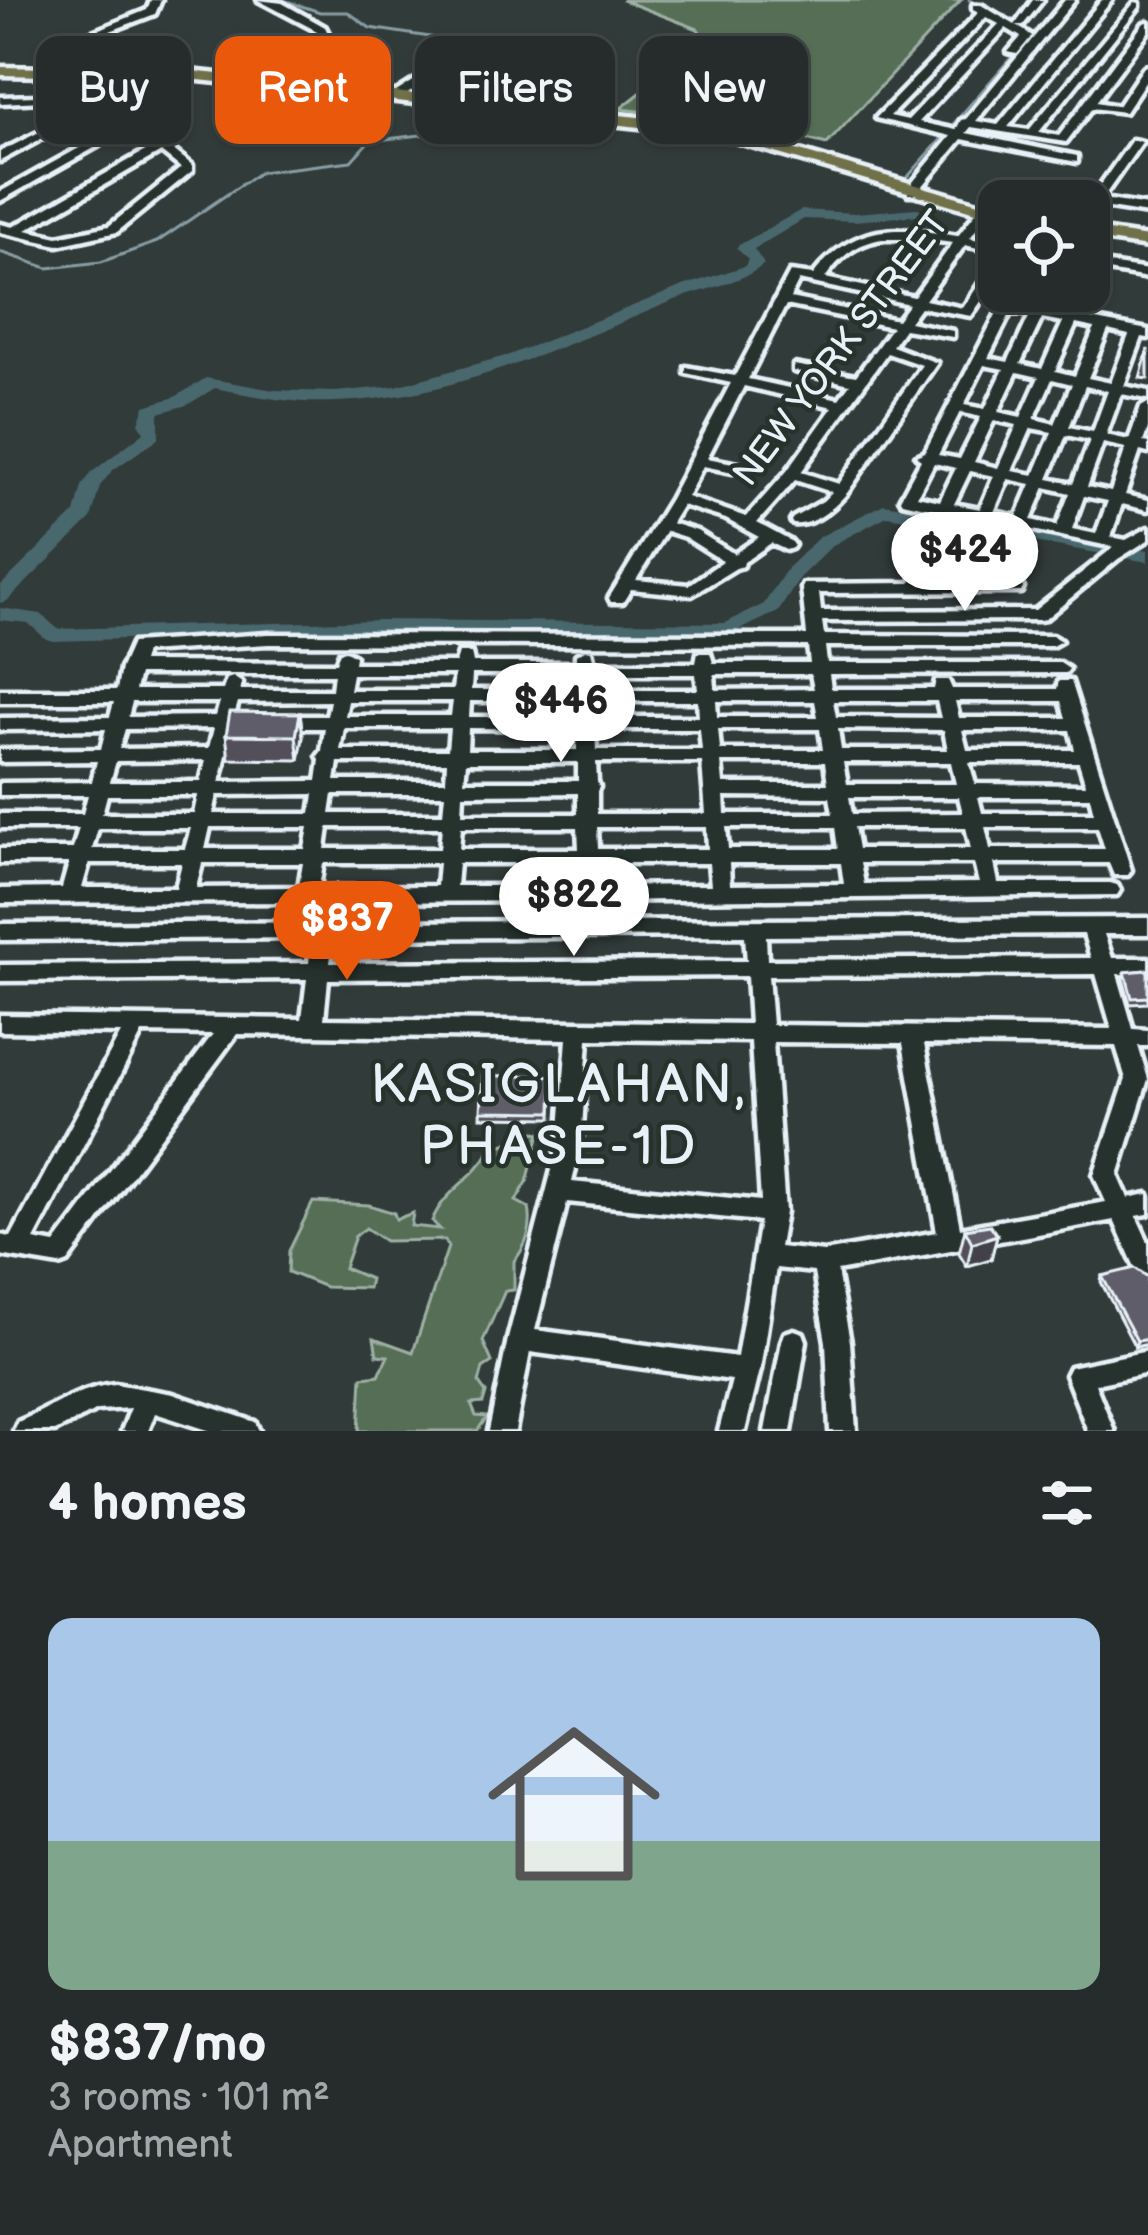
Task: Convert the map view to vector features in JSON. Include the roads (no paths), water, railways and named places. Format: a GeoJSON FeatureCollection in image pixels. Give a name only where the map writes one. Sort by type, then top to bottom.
{"type":"FeatureCollection","features":[{"type":"Feature","properties":{"kind":"main road"},"geometry":{"type":"LineString","coordinates":[[0,71],[36,71]]}},
{"type":"Feature","properties":{"kind":"main road"},"geometry":{"type":"LineString","coordinates":[[391,95],[415,98]]}},
{"type":"Feature","properties":{"kind":"main road"},"geometry":{"type":"LineString","coordinates":[[615,120],[709,131],[978,209]]}},
{"type":"Feature","properties":{"kind":"main road"},"geometry":{"type":"LineString","coordinates":[[1110,236],[1148,242]]}},
{"type":"Feature","properties":{"kind":"street"},"geometry":{"type":"LineString","coordinates":[[88,36],[151,13],[156,0]]}},
{"type":"Feature","properties":{"kind":"street"},"geometry":{"type":"LineString","coordinates":[[263,0],[279,3],[293,16],[321,29],[324,36]]}},
{"type":"Feature","properties":{"kind":"street"},"geometry":{"type":"LineString","coordinates":[[1008,0],[985,7],[882,118],[1073,160]]}},
{"type":"Feature","properties":{"kind":"street"},"geometry":{"type":"LineString","coordinates":[[911,124],[1038,0]]}},
{"type":"Feature","properties":{"kind":"street"},"geometry":{"type":"LineString","coordinates":[[949,133],[965,122],[1070,0]]}},
{"type":"Feature","properties":{"kind":"street"},"geometry":{"type":"LineString","coordinates":[[1000,128],[1106,0],[1142,6]]}},
{"type":"Feature","properties":{"kind":"street"},"geometry":{"type":"LineString","coordinates":[[1030,135],[1142,6]]}},
{"type":"Feature","properties":{"kind":"street"},"geometry":{"type":"LineString","coordinates":[[985,7],[1039,35]]}},
{"type":"Feature","properties":{"kind":"street"},"geometry":{"type":"LineString","coordinates":[[912,191],[949,133],[1027,36],[1012,23]]}},
{"type":"Feature","properties":{"kind":"street"},"geometry":{"type":"LineString","coordinates":[[965,122],[1062,140],[1145,33]]}},
{"type":"Feature","properties":{"kind":"street"},"geometry":{"type":"LineString","coordinates":[[1020,60],[1111,77]]}},
{"type":"Feature","properties":{"kind":"street"},"geometry":{"type":"LineString","coordinates":[[1091,104],[1121,110],[1148,70]]}},
{"type":"Feature","properties":{"kind":"street"},"geometry":{"type":"LineString","coordinates":[[397,96],[415,83]]}},
{"type":"Feature","properties":{"kind":"street"},"geometry":{"type":"LineString","coordinates":[[0,100],[36,99]]}},
{"type":"Feature","properties":{"kind":"street"},"geometry":{"type":"LineString","coordinates":[[0,197],[126,125],[137,126],[188,168],[124,224],[58,241],[7,230]]}},
{"type":"Feature","properties":{"kind":"street"},"geometry":{"type":"LineString","coordinates":[[0,157],[36,138]]}},
{"type":"Feature","properties":{"kind":"street"},"geometry":{"type":"LineString","coordinates":[[1136,142],[1094,202],[1148,210]]}},
{"type":"Feature","properties":{"kind":"street"},"geometry":{"type":"LineString","coordinates":[[7,230],[159,148]]}},
{"type":"Feature","properties":{"kind":"street","name":"NEW YORK STREET"},"geometry":{"type":"LineString","coordinates":[[748,524],[793,474],[916,301],[978,225]]}},
{"type":"Feature","properties":{"kind":"street"},"geometry":{"type":"LineString","coordinates":[[817,280],[850,243],[912,234],[978,244]]}},
{"type":"Feature","properties":{"kind":"street"},"geometry":{"type":"LineString","coordinates":[[1110,270],[1148,274]]}},
{"type":"Feature","properties":{"kind":"street"},"geometry":{"type":"LineString","coordinates":[[678,499],[778,540],[692,590],[621,591],[678,499],[795,275],[966,313],[978,296]]}},
{"type":"Feature","properties":{"kind":"street"},"geometry":{"type":"LineString","coordinates":[[781,300],[948,334]]}},
{"type":"Feature","properties":{"kind":"street"},"geometry":{"type":"LineString","coordinates":[[1063,532],[1143,333],[1007,307],[924,456],[908,499],[945,507],[980,523],[1022,524],[1116,548]]}},
{"type":"Feature","properties":{"kind":"street"},"geometry":{"type":"LineString","coordinates":[[945,507],[1038,313]]}},
{"type":"Feature","properties":{"kind":"street"},"geometry":{"type":"LineString","coordinates":[[915,587],[980,523],[1071,319]]}},
{"type":"Feature","properties":{"kind":"street"},"geometry":{"type":"LineString","coordinates":[[1022,524],[1103,325]]}},
{"type":"Feature","properties":{"kind":"street"},"geometry":{"type":"LineString","coordinates":[[799,521],[842,490],[930,363],[883,347]]}},
{"type":"Feature","properties":{"kind":"street"},"geometry":{"type":"LineString","coordinates":[[979,360],[1148,394]]}},
{"type":"Feature","properties":{"kind":"street"},"geometry":{"type":"LineString","coordinates":[[800,368],[857,381]]}},
{"type":"Feature","properties":{"kind":"street"},"geometry":{"type":"LineString","coordinates":[[691,370],[840,404]]}},
{"type":"Feature","properties":{"kind":"street"},"geometry":{"type":"LineString","coordinates":[[1116,548],[1119,498],[1142,446],[1148,406]]}},
{"type":"Feature","properties":{"kind":"street"},"geometry":{"type":"LineString","coordinates":[[955,407],[1142,446]]}},
{"type":"Feature","properties":{"kind":"street"},"geometry":{"type":"LineString","coordinates":[[924,456],[1148,505]]}},
{"type":"Feature","properties":{"kind":"street"},"geometry":{"type":"LineString","coordinates":[[697,460],[733,467]]}},
{"type":"Feature","properties":{"kind":"street"},"geometry":{"type":"LineString","coordinates":[[793,474],[842,490]]}},
{"type":"Feature","properties":{"kind":"street"},"geometry":{"type":"LineString","coordinates":[[662,525],[691,534],[737,562]]}},
{"type":"Feature","properties":{"kind":"street"},"geometry":{"type":"LineString","coordinates":[[812,616],[1039,615],[1116,548],[1147,532]]}},
{"type":"Feature","properties":{"kind":"street"},"geometry":{"type":"LineString","coordinates":[[855,891],[819,668],[811,587],[1015,588]]}},
{"type":"Feature","properties":{"kind":"street"},"geometry":{"type":"LineString","coordinates":[[915,587],[990,890]]}},
{"type":"Feature","properties":{"kind":"street"},"geometry":{"type":"LineString","coordinates":[[0,856],[981,856],[1119,863],[1073,724],[1052,641],[1039,615]]}},
{"type":"Feature","properties":{"kind":"street"},"geometry":{"type":"LineString","coordinates":[[587,638],[589,894]]}},
{"type":"Feature","properties":{"kind":"street"},"geometry":{"type":"LineString","coordinates":[[70,895],[138,647],[347,639],[1052,641]]}},
{"type":"Feature","properties":{"kind":"street"},"geometry":{"type":"LineString","coordinates":[[308,894],[347,639]]}},
{"type":"Feature","properties":{"kind":"street"},"geometry":{"type":"LineString","coordinates":[[446,893],[469,640]]}},
{"type":"Feature","properties":{"kind":"street"},"geometry":{"type":"LineString","coordinates":[[704,640],[713,821],[722,891]]}},
{"type":"Feature","properties":{"kind":"street"},"geometry":{"type":"LineString","coordinates":[[184,895],[244,644]]}},
{"type":"Feature","properties":{"kind":"street"},"geometry":{"type":"LineString","coordinates":[[130,668],[1060,668]]}},
{"type":"Feature","properties":{"kind":"street"},"geometry":{"type":"LineString","coordinates":[[0,696],[1067,695]]}},
{"type":"Feature","properties":{"kind":"street"},"geometry":{"type":"LineString","coordinates":[[0,724],[1073,724]]}},
{"type":"Feature","properties":{"kind":"street"},"geometry":{"type":"LineString","coordinates":[[0,756],[215,754]]}},
{"type":"Feature","properties":{"kind":"street"},"geometry":{"type":"LineString","coordinates":[[327,756],[1083,756]]}},
{"type":"Feature","properties":{"kind":"street"},"geometry":{"type":"LineString","coordinates":[[0,789],[590,787]]}},
{"type":"Feature","properties":{"kind":"street"},"geometry":{"type":"LineString","coordinates":[[712,790],[1094,791]]}},
{"type":"Feature","properties":{"kind":"street"},"geometry":{"type":"LineString","coordinates":[[0,821],[1103,820]]}},
{"type":"Feature","properties":{"kind":"street"},"geometry":{"type":"LineString","coordinates":[[0,896],[1110,890]]}},
{"type":"Feature","properties":{"kind":"street"},"geometry":{"type":"LineString","coordinates":[[1092,926],[1138,1038],[1137,1078],[1106,1174],[1146,1260]]}},
{"type":"Feature","properties":{"kind":"street"},"geometry":{"type":"LineString","coordinates":[[0,932],[1148,926]]}},
{"type":"Feature","properties":{"kind":"street"},"geometry":{"type":"LineString","coordinates":[[732,1431],[773,1212],[754,931]]}},
{"type":"Feature","properties":{"kind":"street"},"geometry":{"type":"LineString","coordinates":[[312,1027],[323,933]]}},
{"type":"Feature","properties":{"kind":"street"},"geometry":{"type":"LineString","coordinates":[[0,973],[1148,966]]}},
{"type":"Feature","properties":{"kind":"street"},"geometry":{"type":"LineString","coordinates":[[0,1023],[1138,1038]]}},
{"type":"Feature","properties":{"kind":"street"},"geometry":{"type":"LineString","coordinates":[[136,1024],[9,1247],[59,1255],[231,1026]]}},
{"type":"Feature","properties":{"kind":"street"},"geometry":{"type":"LineString","coordinates":[[502,1431],[575,1119],[578,1030]]}},
{"type":"Feature","properties":{"kind":"street"},"geometry":{"type":"LineString","coordinates":[[912,1035],[951,1242]]}},
{"type":"Feature","properties":{"kind":"street"},"geometry":{"type":"LineString","coordinates":[[559,1191],[773,1212]]}},
{"type":"Feature","properties":{"kind":"street"},"geometry":{"type":"LineString","coordinates":[[766,1256],[824,1263],[1148,1204]]}},
{"type":"Feature","properties":{"kind":"street"},"geometry":{"type":"LineString","coordinates":[[824,1263],[838,1342],[843,1431]]}},
{"type":"Feature","properties":{"kind":"street"},"geometry":{"type":"LineString","coordinates":[[520,1339],[747,1370]]}},
{"type":"Feature","properties":{"kind":"street"},"geometry":{"type":"LineString","coordinates":[[778,1431],[794,1341]]}},
{"type":"Feature","properties":{"kind":"street"},"geometry":{"type":"LineString","coordinates":[[1101,1431],[1079,1375],[1145,1369]]}},
{"type":"Feature","properties":{"kind":"street"},"geometry":{"type":"LineString","coordinates":[[27,1431],[99,1397],[146,1400],[246,1431]]}},
{"type":"Feature","properties":{"kind":"street"},"geometry":{"type":"LineString","coordinates":[[135,1431],[146,1400]]}},
{"type":"Feature","properties":{"kind":"waterway"},"geometry":{"type":"LineString","coordinates":[[283,0],[320,12],[348,12],[370,28],[423,36]]}},
{"type":"Feature","properties":{"kind":"waterway"},"geometry":{"type":"LineString","coordinates":[[969,0],[984,7]]}},
{"type":"Feature","properties":{"kind":"waterway"},"geometry":{"type":"LineString","coordinates":[[949,129],[1016,52]]}},
{"type":"Feature","properties":{"kind":"waterway"},"geometry":{"type":"LineString","coordinates":[[904,181],[946,134]]}},
{"type":"Feature","properties":{"kind":"waterway"},"geometry":{"type":"LineString","coordinates":[[0,252],[48,268],[101,262],[157,242],[260,172],[351,161],[369,141],[415,136]]}},
{"type":"Feature","properties":{"kind":"waterway"},"geometry":{"type":"LineString","coordinates":[[0,597],[84,515],[91,486],[106,466],[153,434],[148,423],[151,410],[181,401],[212,382],[274,395],[335,397],[396,391],[456,377],[750,269],[755,258],[744,248],[801,214],[855,217],[916,212]]}},
{"type":"Feature","properties":{"kind":"waterway"},"geometry":{"type":"LineString","coordinates":[[0,614],[34,618],[53,635],[380,626],[728,629],[771,608],[795,571],[826,541],[884,510],[1148,556]]}},
{"type":"Feature","properties":{"kind":"district","name":"KASIGLAHAN, PHASE-1D"},"geometry":{"type":"Point","coordinates":[559,1116]}}]}
